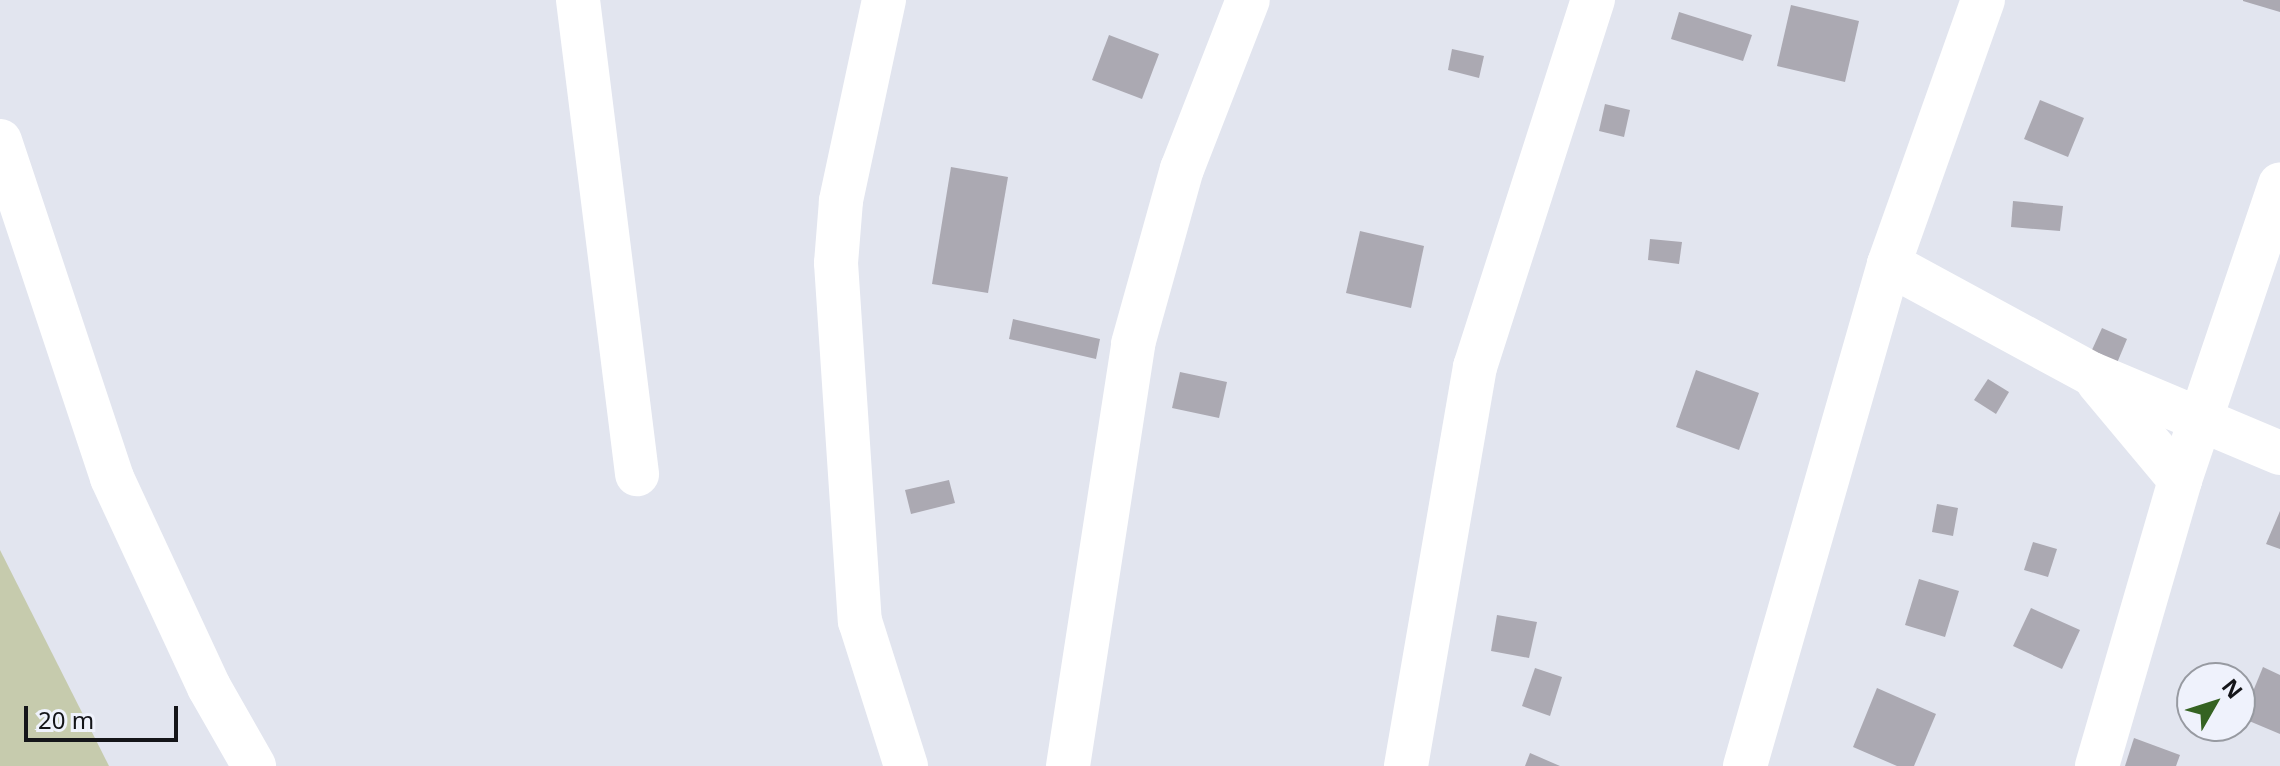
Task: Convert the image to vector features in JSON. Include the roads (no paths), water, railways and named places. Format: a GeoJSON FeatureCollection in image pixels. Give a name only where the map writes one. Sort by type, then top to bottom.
{"type":"FeatureCollection","features":[{"type":"Feature","properties":{"kind":"street"},"geometry":{"type":"LineString","coordinates":[[578,0],[637,474]]}},
{"type":"Feature","properties":{"kind":"street"},"geometry":{"type":"LineString","coordinates":[[884,0],[841,201],[836,263],[860,621],[906,766]]}},
{"type":"Feature","properties":{"kind":"street"},"geometry":{"type":"LineString","coordinates":[[1406,766],[1475,367],[1593,0]]}},
{"type":"Feature","properties":{"kind":"street"},"geometry":{"type":"LineString","coordinates":[[1745,766],[1889,264],[1983,0]]}},
{"type":"Feature","properties":{"kind":"street"},"geometry":{"type":"LineString","coordinates":[[1068,766],[1133,344],[1182,169],[1239,3]]}},
{"type":"Feature","properties":{"kind":"street"},"geometry":{"type":"LineString","coordinates":[[0,141],[112,478],[209,687],[254,766]]}},
{"type":"Feature","properties":{"kind":"street"},"geometry":{"type":"LineString","coordinates":[[2097,766],[2180,480],[2280,184]]}},
{"type":"Feature","properties":{"kind":"street"},"geometry":{"type":"LineString","coordinates":[[1889,264],[2092,374],[2280,453]]}},
{"type":"Feature","properties":{"kind":"street"},"geometry":{"type":"LineString","coordinates":[[2092,374],[2180,480]]}}]}
